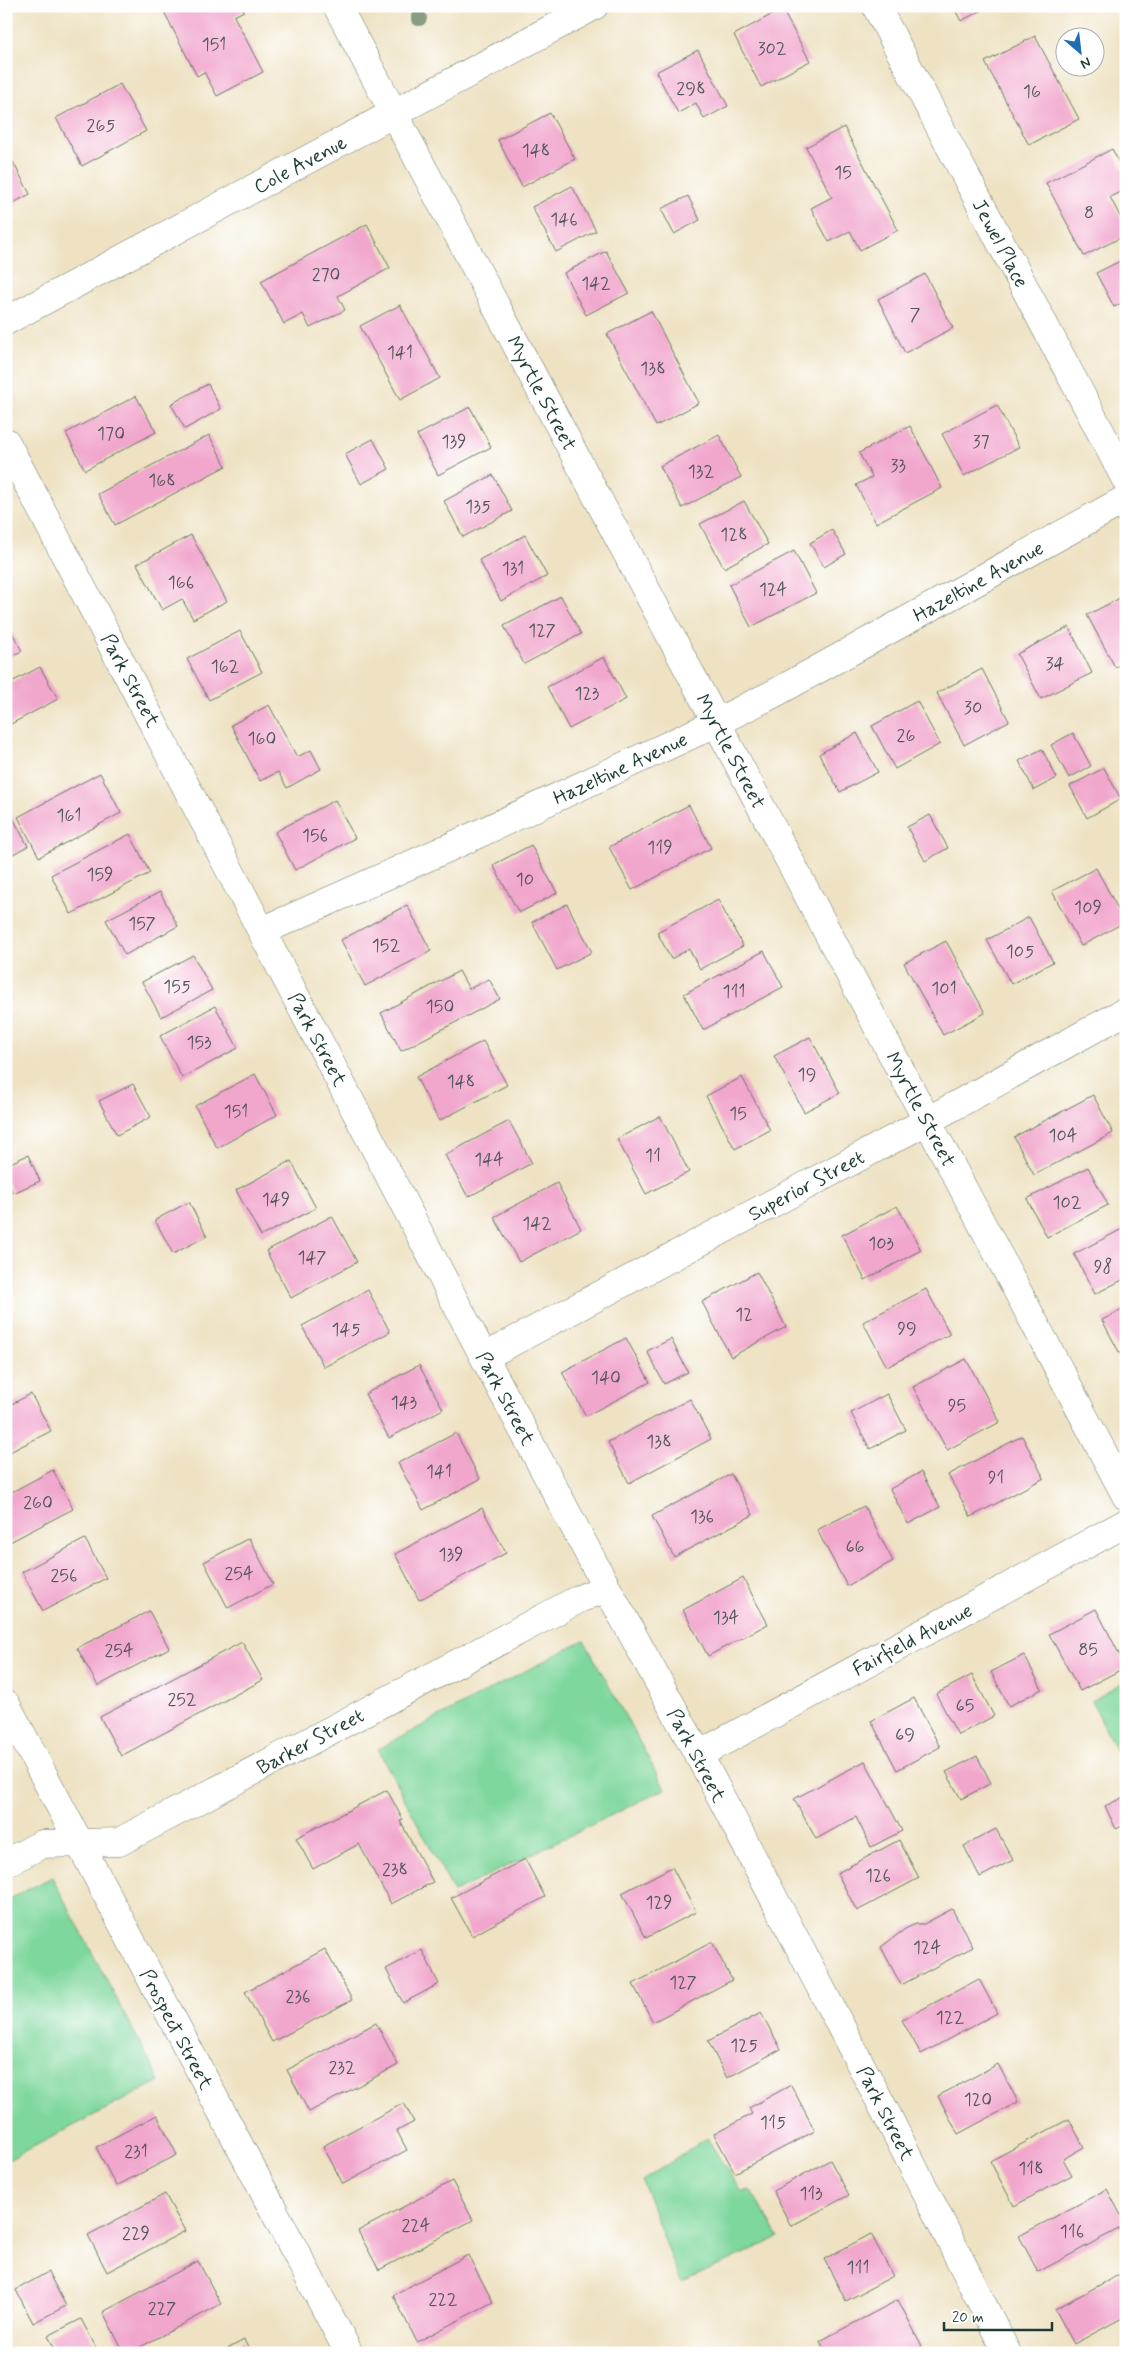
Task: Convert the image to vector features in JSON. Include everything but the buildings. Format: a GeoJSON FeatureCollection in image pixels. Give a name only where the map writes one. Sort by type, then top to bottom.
{"type":"FeatureCollection","features":[{"type":"Feature","properties":{"kind":"street","name":"Myrtle Street"},"geometry":{"type":"LineString","coordinates":[[337,6],[1126,1496]]}},
{"type":"Feature","properties":{"kind":"street","name":"Cole Avenue"},"geometry":{"type":"LineString","coordinates":[[6,321],[594,6]]}},
{"type":"Feature","properties":{"kind":"street","name":"Jewel Place"},"geometry":{"type":"LineString","coordinates":[[876,6],[1126,480]]}},
{"type":"Feature","properties":{"kind":"street","name":"Park Street"},"geometry":{"type":"LineString","coordinates":[[6,442],[484,1357],[698,1755],[886,2113],[1007,2353]]}},
{"type":"Feature","properties":{"kind":"street","name":"Hazeltine Avenue"},"geometry":{"type":"LineString","coordinates":[[262,931],[457,844],[775,693],[1126,499]]}},
{"type":"Feature","properties":{"kind":"street","name":"Superior Street"},"geometry":{"type":"LineString","coordinates":[[484,1357],[927,1120],[1126,1011]]}},
{"type":"Feature","properties":{"kind":"street","name":"Fairfield Avenue"},"geometry":{"type":"LineString","coordinates":[[698,1755],[1126,1523]]}},
{"type":"Feature","properties":{"kind":"street","name":"Barker Street"},"geometry":{"type":"LineString","coordinates":[[6,1863],[42,1844],[119,1842],[579,1599],[607,1588]]}},
{"type":"Feature","properties":{"kind":"street","name":"Prospect Street"},"geometry":{"type":"LineString","coordinates":[[6,1704],[349,2353]]}},
{"type":"Feature","properties":{"kind":"green space"},"geometry":{"type":"Polygon","coordinates":[[[584,1640],[665,1789],[454,1892],[378,1749],[584,1640]]]}},
{"type":"Feature","properties":{"kind":"green space"},"geometry":{"type":"Polygon","coordinates":[[[1126,1680],[1126,1772],[1092,1701],[1126,1680]]]}},
{"type":"Feature","properties":{"kind":"green space"},"geometry":{"type":"Polygon","coordinates":[[[52,1877],[160,2081],[6,2161],[6,1901],[52,1877]]]}},
{"type":"Feature","properties":{"kind":"green space"},"geometry":{"type":"Polygon","coordinates":[[[707,2138],[741,2192],[750,2189],[779,2237],[681,2283],[642,2181],[707,2138]]]}}]}
